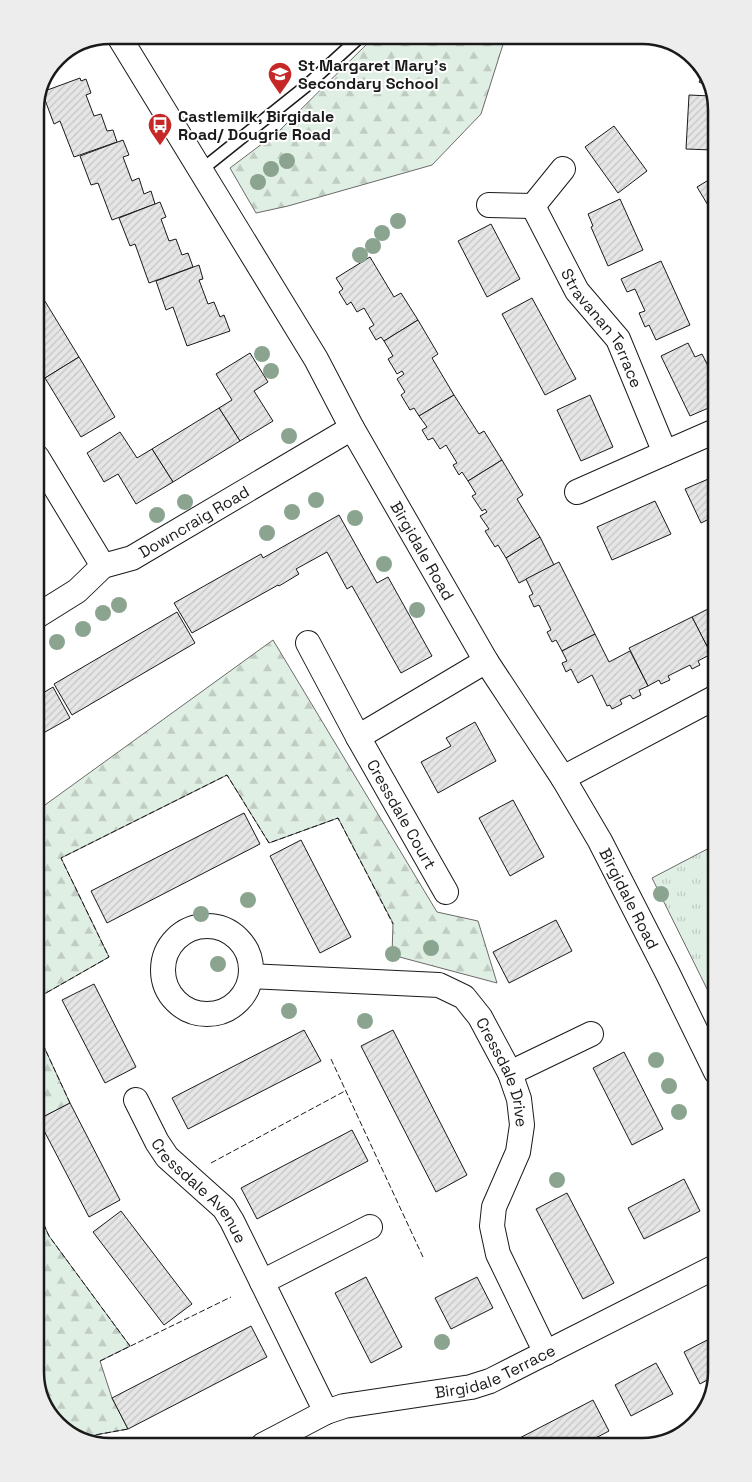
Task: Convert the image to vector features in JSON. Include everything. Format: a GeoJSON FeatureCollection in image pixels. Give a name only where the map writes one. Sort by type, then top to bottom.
{"type":"FeatureCollection","features":[{"type":"Feature","properties":{"kind":"street","name":"Birgidale Road"},"geometry":{"type":"LineString","coordinates":[[123,44],[316,359],[352,428],[486,661],[562,778],[600,841],[708,1056]]}},
{"type":"Feature","properties":{"kind":"street"},"geometry":{"type":"LineString","coordinates":[[489,205],[533,206],[563,169]]}},
{"type":"Feature","properties":{"kind":"street","name":"Stravanan Terrace"},"geometry":{"type":"LineString","coordinates":[[533,206],[577,291],[618,339],[665,453]]}},
{"type":"Feature","properties":{"kind":"street","name":"Downcraig Road"},"geometry":{"type":"LineString","coordinates":[[44,612],[78,591],[103,566],[132,558],[352,428]]}},
{"type":"Feature","properties":{"kind":"street"},"geometry":{"type":"LineString","coordinates":[[577,492],[708,434]]}},
{"type":"Feature","properties":{"kind":"street"},"geometry":{"type":"LineString","coordinates":[[44,469],[103,566]]}},
{"type":"Feature","properties":{"kind":"street","name":"Cressdale Court"},"geometry":{"type":"LineString","coordinates":[[308,643],[358,737],[446,892]]}},
{"type":"Feature","properties":{"kind":"street"},"geometry":{"type":"LineString","coordinates":[[358,737],[486,661]]}},
{"type":"Feature","properties":{"kind":"street"},"geometry":{"type":"LineString","coordinates":[[562,778],[708,701]]}},
{"type":"Feature","properties":{"kind":"street","name":"Cressdale Drive"},"geometry":{"type":"LineString","coordinates":[[252,976],[439,985],[464,996],[480,1017],[510,1073],[519,1099],[522,1125],[520,1143],[518,1152],[494,1207],[492,1226],[498,1254],[546,1353]]}},
{"type":"Feature","properties":{"kind":"street"},"geometry":{"type":"LineString","coordinates":[[510,1073],[591,1034]]}},
{"type":"Feature","properties":{"kind":"street","name":"Cressdale Avenue"},"geometry":{"type":"LineString","coordinates":[[136,1100],[157,1142],[168,1157],[224,1208],[232,1221],[326,1412]]}},
{"type":"Feature","properties":{"kind":"street"},"geometry":{"type":"LineString","coordinates":[[262,1282],[370,1227]]}},
{"type":"Feature","properties":{"kind":"street","name":"Birgidale Terrace"},"geometry":{"type":"LineString","coordinates":[[276,1438],[326,1412],[344,1406],[471,1387],[490,1382],[708,1270]]}},
{"type":"Feature","properties":{"kind":"lane"},"geometry":{"type":"LineString","coordinates":[[200,170],[306,87],[352,44]]}},
{"type":"Feature","properties":{"kind":"green space"},"geometry":{"type":"Polygon","coordinates":[[[367,44],[503,44],[481,114],[432,165],[288,206],[256,213],[230,168],[279,131],[367,44]]]}},
{"type":"Feature","properties":{"kind":"green space"},"geometry":{"type":"Polygon","coordinates":[[[273,640],[437,912],[478,921],[497,983],[392,955],[393,923],[338,818],[269,843],[227,775],[61,858],[109,957],[44,994],[44,806],[273,640]]]}},
{"type":"Feature","properties":{"kind":"green space"},"geometry":{"type":"Polygon","coordinates":[[[708,849],[708,991],[652,878],[708,849]]]}},
{"type":"Feature","properties":{"kind":"green space"},"geometry":{"type":"Polygon","coordinates":[[[44,1047],[70,1103],[44,1116],[44,1047]]]}},
{"type":"Feature","properties":{"kind":"green space"},"geometry":{"type":"Polygon","coordinates":[[[44,1225],[49,1236],[130,1346],[100,1361],[112,1398],[128,1429],[95,1435],[77,1429],[63,1419],[53,1405],[45,1385],[44,1225]]]}},
{"type":"Feature","properties":{"kind":"building"},"geometry":{"type":"Polygon","coordinates":[[[80,78],[81,81],[86,79],[91,93],[86,95],[94,116],[101,114],[107,131],[113,130],[117,142],[74,157],[60,121],[54,124],[45,100],[47,90],[80,78]]]}},
{"type":"Feature","properties":{"kind":"building"},"geometry":{"type":"Polygon","coordinates":[[[689,95],[707,96],[708,150],[686,149],[689,95]]]}},
{"type":"Feature","properties":{"kind":"building"},"geometry":{"type":"Polygon","coordinates":[[[614,126],[647,171],[618,193],[585,147],[614,126]]]}},
{"type":"Feature","properties":{"kind":"building"},"geometry":{"type":"Polygon","coordinates":[[[123,140],[129,155],[123,157],[132,181],[139,178],[144,194],[151,191],[155,204],[112,220],[98,183],[91,185],[80,156],[123,140]]]}},
{"type":"Feature","properties":{"kind":"building"},"geometry":{"type":"Polygon","coordinates":[[[708,180],[708,205],[697,187],[708,180]]]}},
{"type":"Feature","properties":{"kind":"building"},"geometry":{"type":"Polygon","coordinates":[[[620,199],[643,250],[608,266],[591,227],[593,226],[588,214],[620,199]]]}},
{"type":"Feature","properties":{"kind":"building"},"geometry":{"type":"Polygon","coordinates":[[[160,202],[166,217],[161,219],[169,241],[176,239],[182,255],[188,253],[193,267],[149,283],[135,244],[130,246],[119,218],[160,202]]]}},
{"type":"Feature","properties":{"kind":"building"},"geometry":{"type":"Polygon","coordinates":[[[491,224],[520,279],[487,297],[458,241],[491,224]]]}},
{"type":"Feature","properties":{"kind":"building"},"geometry":{"type":"Polygon","coordinates":[[[370,257],[394,297],[401,293],[418,320],[384,341],[381,337],[376,340],[369,328],[374,325],[364,308],[357,312],[351,302],[347,305],[339,292],[343,289],[336,278],[370,257]]]}},
{"type":"Feature","properties":{"kind":"building"},"geometry":{"type":"Polygon","coordinates":[[[661,261],[690,325],[656,340],[649,325],[645,327],[639,313],[645,311],[635,289],[627,292],[621,279],[661,261]]]}},
{"type":"Feature","properties":{"kind":"building"},"geometry":{"type":"Polygon","coordinates":[[[199,265],[203,279],[199,280],[208,304],[214,302],[220,317],[224,315],[230,331],[187,346],[173,307],[166,310],[156,281],[199,265]]]}},
{"type":"Feature","properties":{"kind":"building"},"geometry":{"type":"Polygon","coordinates":[[[532,298],[576,379],[545,395],[502,314],[532,298]]]}},
{"type":"Feature","properties":{"kind":"building"},"geometry":{"type":"Polygon","coordinates":[[[44,300],[79,357],[45,378],[44,376],[44,300]]]}},
{"type":"Feature","properties":{"kind":"building"},"geometry":{"type":"Polygon","coordinates":[[[418,320],[438,354],[432,358],[454,395],[419,416],[414,408],[410,410],[401,395],[405,392],[397,379],[404,374],[402,371],[397,374],[388,359],[393,356],[384,341],[418,320]]]}},
{"type":"Feature","properties":{"kind":"building"},"geometry":{"type":"Polygon","coordinates":[[[688,343],[695,357],[702,354],[708,366],[708,408],[690,416],[661,356],[688,343]]]}},
{"type":"Feature","properties":{"kind":"building"},"geometry":{"type":"Polygon","coordinates":[[[250,353],[268,382],[254,391],[273,421],[240,441],[219,408],[232,400],[216,374],[250,353]]]}},
{"type":"Feature","properties":{"kind":"building"},"geometry":{"type":"Polygon","coordinates":[[[79,357],[115,417],[81,437],[45,378],[79,357]]]}},
{"type":"Feature","properties":{"kind":"building"},"geometry":{"type":"Polygon","coordinates":[[[454,395],[479,434],[484,431],[502,460],[468,481],[462,472],[459,475],[453,465],[457,463],[446,445],[440,449],[433,438],[428,440],[422,430],[427,427],[419,416],[454,395]]]}},
{"type":"Feature","properties":{"kind":"building"},"geometry":{"type":"Polygon","coordinates":[[[590,395],[613,447],[581,461],[557,410],[590,395]]]}},
{"type":"Feature","properties":{"kind":"building"},"geometry":{"type":"Polygon","coordinates":[[[219,408],[240,441],[173,482],[152,449],[219,408]]]}},
{"type":"Feature","properties":{"kind":"building"},"geometry":{"type":"Polygon","coordinates":[[[120,432],[137,458],[152,449],[173,482],[136,504],[118,474],[104,482],[87,453],[120,432]]]}},
{"type":"Feature","properties":{"kind":"building"},"geometry":{"type":"Polygon","coordinates":[[[502,460],[523,495],[517,499],[540,537],[506,558],[498,545],[495,547],[485,531],[489,529],[480,516],[487,512],[485,509],[482,511],[472,496],[476,494],[468,481],[502,460]]]}},
{"type":"Feature","properties":{"kind":"building"},"geometry":{"type":"Polygon","coordinates":[[[708,479],[708,520],[701,523],[685,489],[708,479]]]}},
{"type":"Feature","properties":{"kind":"building"},"geometry":{"type":"Polygon","coordinates":[[[655,501],[671,534],[612,560],[597,527],[655,501]]]}},
{"type":"Feature","properties":{"kind":"building"},"geometry":{"type":"Polygon","coordinates":[[[339,515],[377,583],[388,577],[432,656],[401,673],[352,586],[347,589],[327,552],[296,569],[299,574],[279,586],[192,633],[174,603],[261,554],[263,558],[339,515]]]}},
{"type":"Feature","properties":{"kind":"building"},"geometry":{"type":"Polygon","coordinates":[[[540,537],[554,565],[519,583],[506,558],[540,537]]]}},
{"type":"Feature","properties":{"kind":"building"},"geometry":{"type":"Polygon","coordinates":[[[559,562],[595,634],[562,651],[556,640],[552,642],[547,632],[551,630],[539,605],[534,607],[529,596],[533,594],[526,579],[559,562]]]}},
{"type":"Feature","properties":{"kind":"building"},"geometry":{"type":"Polygon","coordinates":[[[708,609],[708,648],[692,617],[708,609]]]}},
{"type":"Feature","properties":{"kind":"building"},"geometry":{"type":"Polygon","coordinates":[[[177,612],[195,643],[72,715],[54,684],[177,612]]]}},
{"type":"Feature","properties":{"kind":"building"},"geometry":{"type":"Polygon","coordinates":[[[692,617],[708,648],[708,656],[698,661],[700,665],[692,669],[690,665],[668,676],[670,680],[661,684],[659,680],[648,686],[629,648],[692,617]]]}},
{"type":"Feature","properties":{"kind":"building"},"geometry":{"type":"Polygon","coordinates":[[[595,634],[609,662],[630,651],[648,686],[639,690],[641,695],[633,699],[630,695],[620,700],[622,704],[612,709],[610,705],[607,706],[592,675],[578,683],[571,669],[566,672],[562,663],[567,661],[562,651],[595,634]]]}},
{"type":"Feature","properties":{"kind":"building"},"geometry":{"type":"Polygon","coordinates":[[[53,687],[70,718],[44,733],[44,692],[53,687]]]}},
{"type":"Feature","properties":{"kind":"building"},"geometry":{"type":"Polygon","coordinates":[[[475,722],[496,761],[438,793],[421,762],[451,746],[446,738],[475,722]]]}},
{"type":"Feature","properties":{"kind":"building"},"geometry":{"type":"Polygon","coordinates":[[[513,800],[544,857],[510,876],[479,818],[513,800]]]}},
{"type":"Feature","properties":{"kind":"building"},"geometry":{"type":"Polygon","coordinates":[[[244,813],[260,844],[107,923],[91,891],[244,813]]]}},
{"type":"Feature","properties":{"kind":"building"},"geometry":{"type":"Polygon","coordinates":[[[301,840],[351,937],[320,953],[270,856],[301,840]]]}},
{"type":"Feature","properties":{"kind":"building"},"geometry":{"type":"Polygon","coordinates":[[[556,920],[572,951],[509,983],[493,952],[556,920]]]}},
{"type":"Feature","properties":{"kind":"building"},"geometry":{"type":"Polygon","coordinates":[[[94,984],[136,1067],[105,1083],[62,1000],[94,984]]]}},
{"type":"Feature","properties":{"kind":"building"},"geometry":{"type":"Polygon","coordinates":[[[304,1030],[321,1061],[188,1129],[172,1098],[304,1030]]]}},
{"type":"Feature","properties":{"kind":"building"},"geometry":{"type":"Polygon","coordinates":[[[393,1030],[467,1175],[436,1192],[361,1046],[393,1030]]]}},
{"type":"Feature","properties":{"kind":"building"},"geometry":{"type":"Polygon","coordinates":[[[624,1052],[663,1129],[632,1145],[593,1068],[624,1052]]]}},
{"type":"Feature","properties":{"kind":"building"},"geometry":{"type":"Polygon","coordinates":[[[70,1103],[120,1200],[89,1217],[44,1131],[44,1116],[70,1103]]]}},
{"type":"Feature","properties":{"kind":"building"},"geometry":{"type":"Polygon","coordinates":[[[352,1130],[368,1161],[257,1219],[241,1188],[352,1130]]]}},
{"type":"Feature","properties":{"kind":"building"},"geometry":{"type":"Polygon","coordinates":[[[684,1179],[700,1211],[644,1239],[628,1208],[684,1179]]]}},
{"type":"Feature","properties":{"kind":"building"},"geometry":{"type":"Polygon","coordinates":[[[567,1193],[614,1283],[583,1299],[536,1209],[567,1193]]]}},
{"type":"Feature","properties":{"kind":"building"},"geometry":{"type":"Polygon","coordinates":[[[121,1211],[192,1304],[164,1325],[93,1232],[121,1211]]]}},
{"type":"Feature","properties":{"kind":"building"},"geometry":{"type":"Polygon","coordinates":[[[366,1277],[402,1347],[371,1363],[335,1293],[366,1277]]]}},
{"type":"Feature","properties":{"kind":"building"},"geometry":{"type":"Polygon","coordinates":[[[477,1277],[493,1308],[451,1329],[435,1298],[477,1277]]]}},
{"type":"Feature","properties":{"kind":"building"},"geometry":{"type":"Polygon","coordinates":[[[251,1326],[267,1357],[128,1429],[112,1398],[251,1326]]]}},
{"type":"Feature","properties":{"kind":"building"},"geometry":{"type":"Polygon","coordinates":[[[708,1340],[708,1380],[700,1384],[684,1352],[708,1340]]]}},
{"type":"Feature","properties":{"kind":"building"},"geometry":{"type":"Polygon","coordinates":[[[656,1363],[673,1394],[631,1416],[615,1385],[656,1363]]]}},
{"type":"Feature","properties":{"kind":"building"},"geometry":{"type":"Polygon","coordinates":[[[593,1400],[609,1431],[596,1438],[520,1438],[593,1400]]]}},
{"type":"Feature","properties":{"kind":"fence"},"geometry":{"type":"LineString","coordinates":[[44,994],[109,957],[61,858],[227,775],[269,843],[338,818],[393,924]]}},
{"type":"Feature","properties":{"kind":"fence"},"geometry":{"type":"LineString","coordinates":[[44,1047],[70,1103]]}},
{"type":"Feature","properties":{"kind":"fence"},"geometry":{"type":"LineString","coordinates":[[331,1059],[423,1257]]}},
{"type":"Feature","properties":{"kind":"fence"},"geometry":{"type":"LineString","coordinates":[[211,1163],[345,1091]]}},
{"type":"Feature","properties":{"kind":"fence"},"geometry":{"type":"LineString","coordinates":[[44,1225],[49,1236],[130,1346]]}},
{"type":"Feature","properties":{"kind":"fence"},"geometry":{"type":"LineString","coordinates":[[100,1361],[231,1297]]}},
{"type":"Feature","properties":{"kind":"fence"},"geometry":{"type":"LineString","coordinates":[[95,1436],[128,1429]]}},
{"type":"Feature","properties":{"kind":"place","name":"St Margaret Mary's Secondary School"},"geometry":{"type":"Point","coordinates":[280,95]}},
{"type":"Feature","properties":{"kind":"place","name":"Castlemilk, Birgidale Road/ Dougrie Road"},"geometry":{"type":"Point","coordinates":[160,146]}}]}
